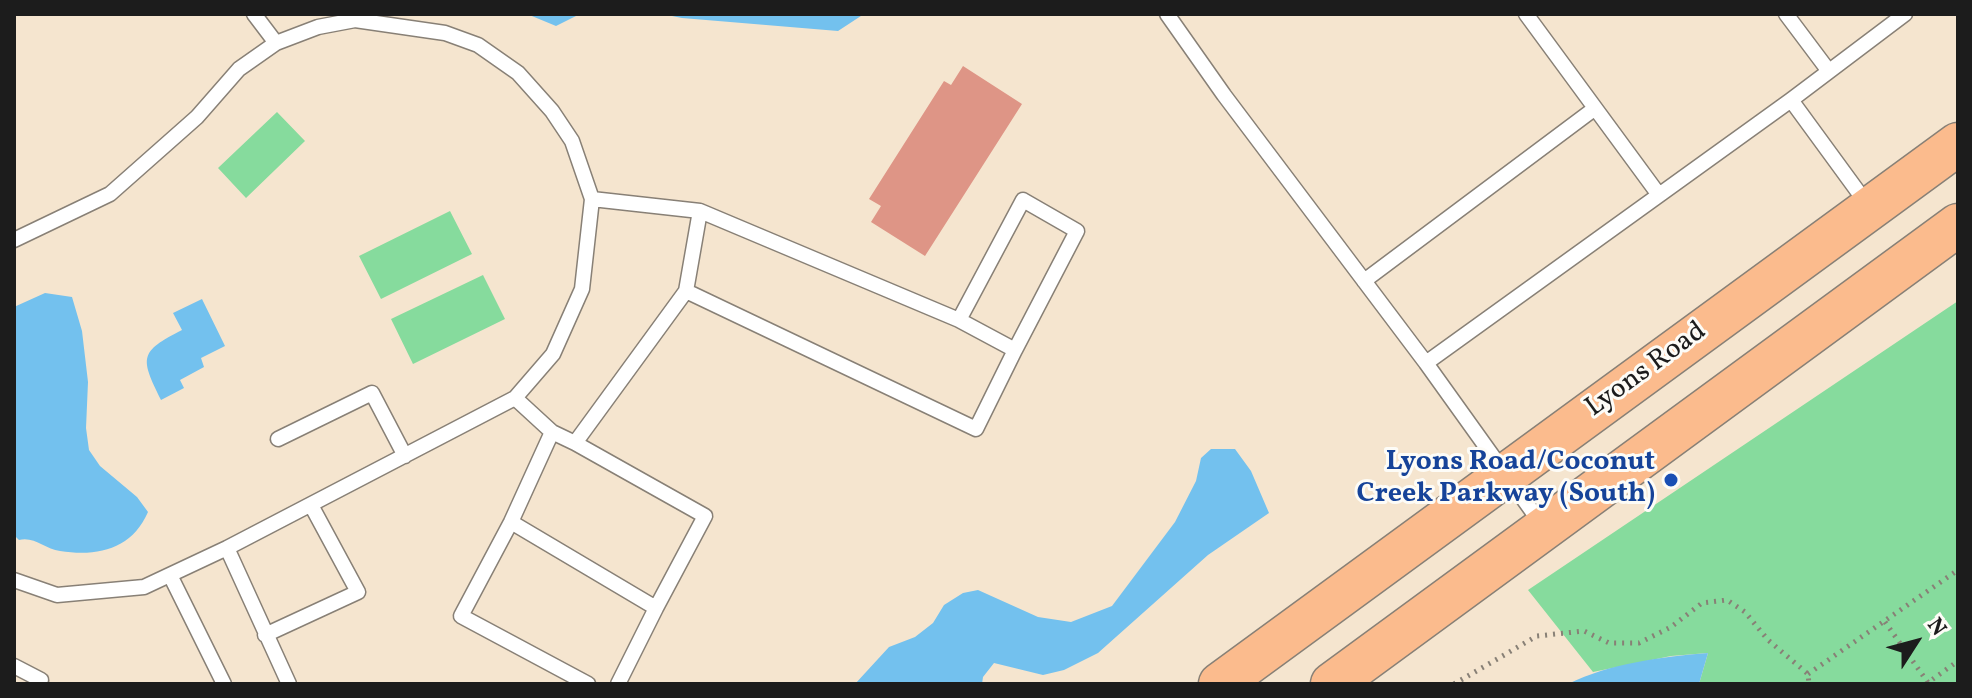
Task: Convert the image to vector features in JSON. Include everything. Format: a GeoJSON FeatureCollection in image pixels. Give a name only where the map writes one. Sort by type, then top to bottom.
{"type":"FeatureCollection","features":[{"type":"Feature","properties":{"kind":"main road","name":"Lyons Road"},"geometry":{"type":"LineString","coordinates":[[1220,684],[1958,144]]}},
{"type":"Feature","properties":{"kind":"main road"},"geometry":{"type":"LineString","coordinates":[[1332,684],[1958,225]]}},
{"type":"Feature","properties":{"kind":"lane"},"geometry":{"type":"LineString","coordinates":[[254,14],[276,43]]}},
{"type":"Feature","properties":{"kind":"lane"},"geometry":{"type":"LineString","coordinates":[[1167,14],[1545,528]]}},
{"type":"Feature","properties":{"kind":"lane"},"geometry":{"type":"LineString","coordinates":[[1526,14],[1659,195]]}},
{"type":"Feature","properties":{"kind":"lane"},"geometry":{"type":"LineString","coordinates":[[1786,14],[1828,70]]}},
{"type":"Feature","properties":{"kind":"lane"},"geometry":{"type":"LineString","coordinates":[[1426,363],[1905,14]]}},
{"type":"Feature","properties":{"kind":"lane"},"geometry":{"type":"LineString","coordinates":[[14,240],[110,194],[197,117],[239,69],[276,43],[318,27],[355,20],[445,33],[478,45],[518,73],[552,111],[572,141],[592,199],[582,289],[553,354],[515,398],[227,548],[144,587],[57,595],[14,580]]}},
{"type":"Feature","properties":{"kind":"lane"},"geometry":{"type":"LineString","coordinates":[[1791,100],[1870,208]]}},
{"type":"Feature","properties":{"kind":"lane"},"geometry":{"type":"LineString","coordinates":[[1364,281],[1594,109]]}},
{"type":"Feature","properties":{"kind":"lane"},"geometry":{"type":"LineString","coordinates":[[592,199],[700,211],[959,320],[1015,350]]}},
{"type":"Feature","properties":{"kind":"lane"},"geometry":{"type":"LineString","coordinates":[[686,291],[976,429],[1077,231],[1023,200],[959,320]]}},
{"type":"Feature","properties":{"kind":"lane"},"geometry":{"type":"LineString","coordinates":[[575,443],[686,291],[700,211]]}},
{"type":"Feature","properties":{"kind":"lane"},"geometry":{"type":"LineString","coordinates":[[278,439],[372,393],[405,456]]}},
{"type":"Feature","properties":{"kind":"lane"},"geometry":{"type":"LineString","coordinates":[[515,398],[552,432],[705,516],[618,684]]}},
{"type":"Feature","properties":{"kind":"lane"},"geometry":{"type":"LineString","coordinates":[[552,432],[511,522],[461,616],[588,684]]}},
{"type":"Feature","properties":{"kind":"lane"},"geometry":{"type":"LineString","coordinates":[[265,635],[358,592],[311,505]]}},
{"type":"Feature","properties":{"kind":"lane"},"geometry":{"type":"LineString","coordinates":[[511,522],[656,608]]}},
{"type":"Feature","properties":{"kind":"lane"},"geometry":{"type":"LineString","coordinates":[[227,548],[289,684]]}},
{"type":"Feature","properties":{"kind":"lane"},"geometry":{"type":"LineString","coordinates":[[170,575],[224,684]]}},
{"type":"Feature","properties":{"kind":"lane"},"geometry":{"type":"LineString","coordinates":[[14,666],[41,680],[39,684]]}},
{"type":"Feature","properties":{"kind":"path"},"geometry":{"type":"LineString","coordinates":[[1808,674],[1958,570]]}},
{"type":"Feature","properties":{"kind":"path"},"geometry":{"type":"LineString","coordinates":[[1454,684],[1537,636],[1584,631],[1609,643],[1639,643],[1671,627],[1702,603],[1727,600],[1745,612],[1768,640],[1808,674],[1809,684]]}},
{"type":"Feature","properties":{"kind":"path"},"geometry":{"type":"LineString","coordinates":[[1885,622],[1928,684],[1958,661]]}},
{"type":"Feature","properties":{"kind":"green space"},"geometry":{"type":"Polygon","coordinates":[[[277,112],[305,141],[246,198],[218,168],[277,112]]]}},
{"type":"Feature","properties":{"kind":"green space"},"geometry":{"type":"Polygon","coordinates":[[[450,211],[472,254],[381,299],[359,256],[450,211]]]}},
{"type":"Feature","properties":{"kind":"green space"},"geometry":{"type":"Polygon","coordinates":[[[483,275],[505,319],[413,364],[391,319],[483,275]]]}},
{"type":"Feature","properties":{"kind":"green space"},"geometry":{"type":"Polygon","coordinates":[[[1958,301],[1958,684],[1699,684],[1708,653],[1671,656],[1593,672],[1528,590],[1958,301]]]}},
{"type":"Feature","properties":{"kind":"water"},"geometry":{"type":"Polygon","coordinates":[[[527,14],[580,14],[556,26],[527,14]]]}},
{"type":"Feature","properties":{"kind":"water"},"geometry":{"type":"Polygon","coordinates":[[[662,14],[864,14],[838,31],[662,14]]]}},
{"type":"Feature","properties":{"kind":"water"},"geometry":{"type":"Polygon","coordinates":[[[45,293],[72,297],[82,331],[88,382],[86,428],[89,450],[100,466],[137,497],[148,512],[133,535],[112,548],[100,551],[60,551],[30,540],[19,540],[14,535],[14,307],[45,293]]]}},
{"type":"Feature","properties":{"kind":"water"},"geometry":{"type":"Polygon","coordinates":[[[202,299],[225,346],[201,358],[204,367],[180,380],[184,388],[161,400],[149,374],[148,357],[158,344],[182,330],[173,313],[202,299]]]}},
{"type":"Feature","properties":{"kind":"water"},"geometry":{"type":"Polygon","coordinates":[[[1211,449],[1235,449],[1251,471],[1269,513],[1208,555],[1098,653],[1064,670],[1043,675],[994,663],[983,677],[982,684],[855,684],[889,647],[915,637],[933,623],[944,605],[963,593],[978,590],[1038,617],[1071,622],[1112,606],[1175,522],[1196,481],[1201,458],[1211,449]]]}},
{"type":"Feature","properties":{"kind":"water"},"geometry":{"type":"Polygon","coordinates":[[[1708,653],[1699,684],[1568,684],[1619,666],[1708,653]]]}},
{"type":"Feature","properties":{"kind":"building"},"geometry":{"type":"Polygon","coordinates":[[[963,66],[1022,104],[925,256],[871,222],[881,206],[869,199],[944,81],[951,85],[963,66]]]}},
{"type":"Feature","properties":{"kind":"place","name":"Lyons Road/Coconut Creek Parkway (South)"},"geometry":{"type":"Point","coordinates":[1671,480]}}]}
